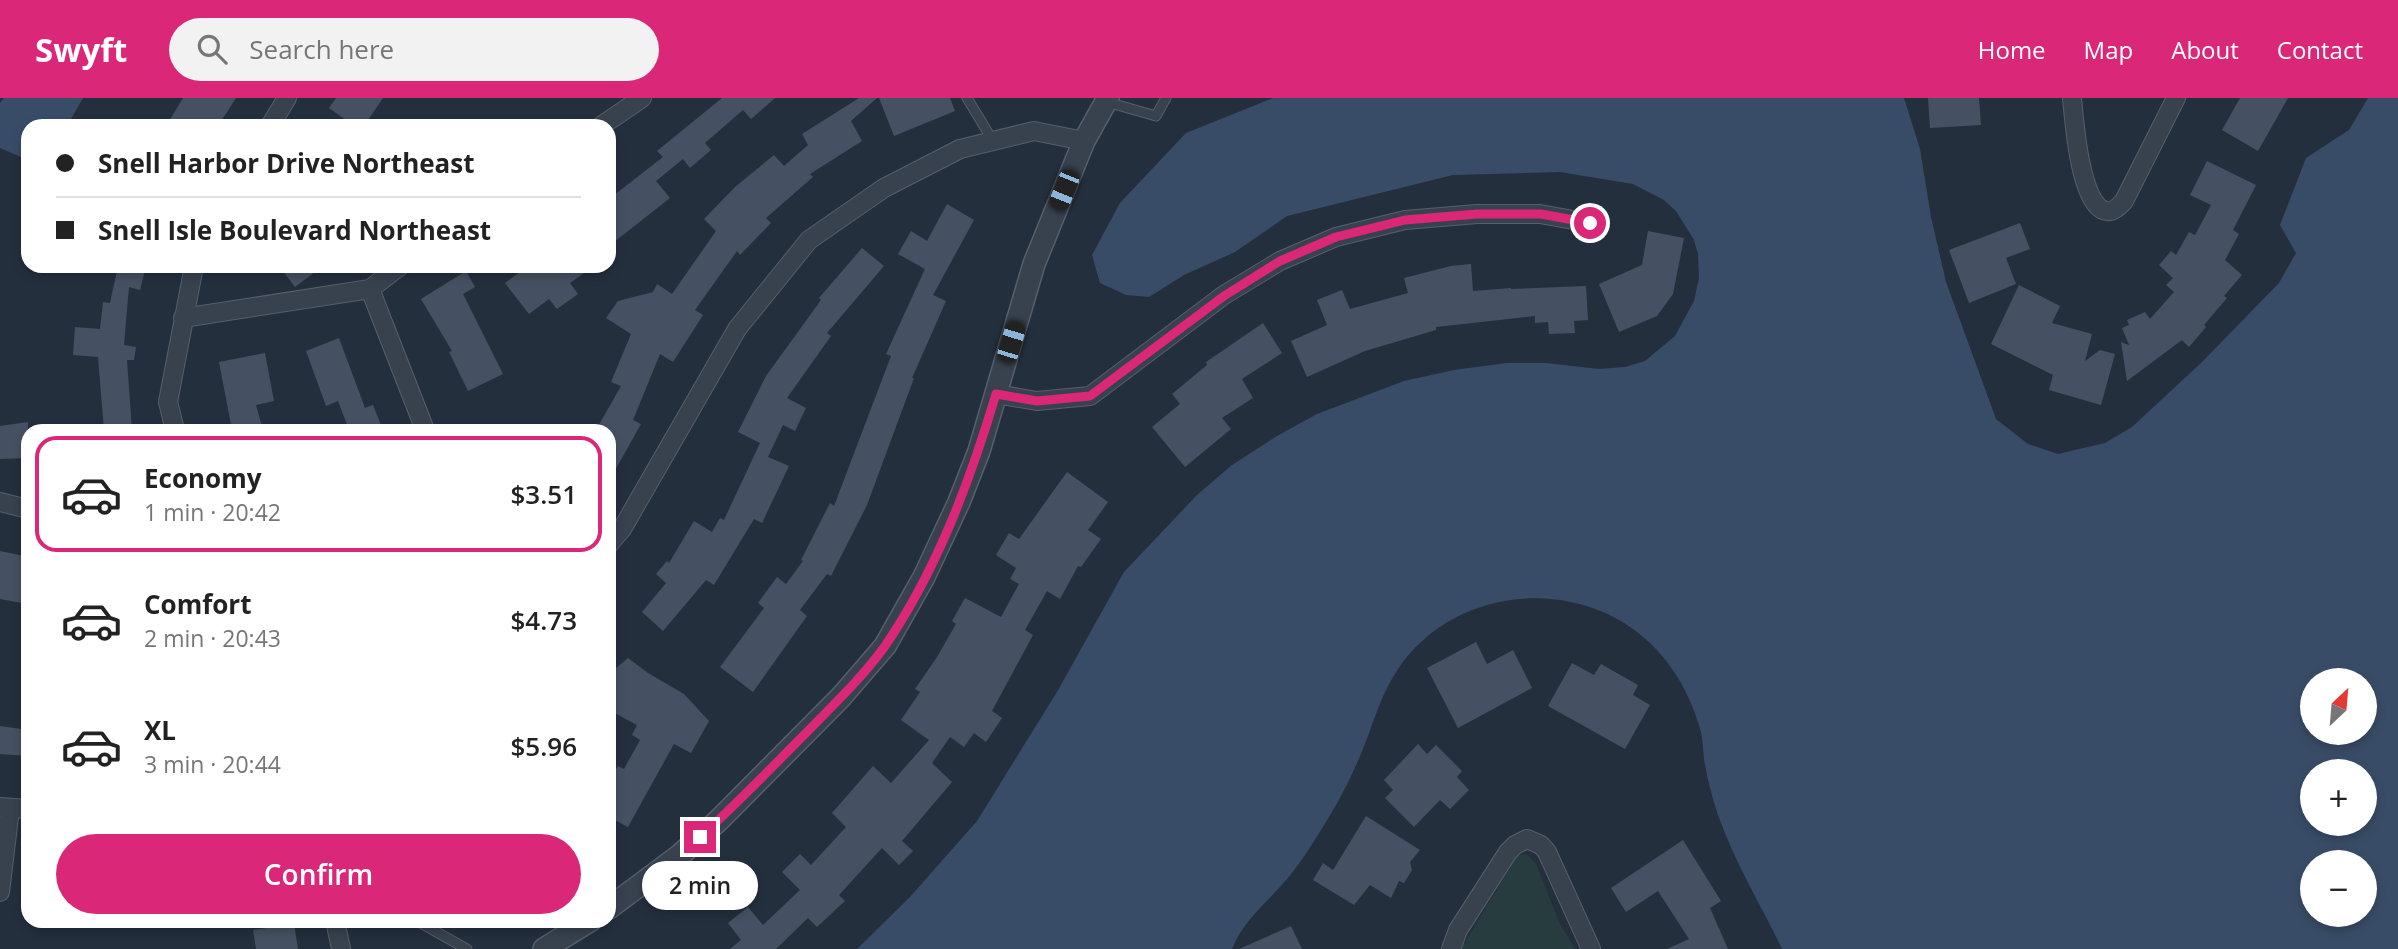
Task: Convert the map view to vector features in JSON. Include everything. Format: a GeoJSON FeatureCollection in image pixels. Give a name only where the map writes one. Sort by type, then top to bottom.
{"type":"FeatureCollection","features":[{"type":"Feature","properties":{"kind":"street"},"geometry":{"type":"LineString","coordinates":[[274,119],[287,98]]}},
{"type":"Feature","properties":{"kind":"street"},"geometry":{"type":"LineString","coordinates":[[611,119],[642,98]]}},
{"type":"Feature","properties":{"kind":"street"},"geometry":{"type":"LineString","coordinates":[[2072,98],[2076,148],[2085,180],[2094,201],[2109,212],[2114,211],[2124,201],[2176,98]]}},
{"type":"Feature","properties":{"kind":"street"},"geometry":{"type":"LineString","coordinates":[[616,903],[680,855],[719,820],[841,697],[885,646],[946,534],[979,451],[1034,264],[1084,141],[1107,100]]}},
{"type":"Feature","properties":{"kind":"street"},"geometry":{"type":"LineString","coordinates":[[616,536],[737,329],[809,240],[884,188],[960,149],[1034,131],[1084,141]]}},
{"type":"Feature","properties":{"kind":"street"},"geometry":{"type":"LineString","coordinates":[[996,394],[1037,401],[1090,396],[1224,296],[1280,261],[1336,237],[1405,220],[1477,214],[1541,214],[1590,223]]}},
{"type":"Feature","properties":{"kind":"street"},"geometry":{"type":"LineString","coordinates":[[174,424],[168,402],[193,273]]}},
{"type":"Feature","properties":{"kind":"street"},"geometry":{"type":"LineString","coordinates":[[183,318],[370,289],[391,273]]}},
{"type":"Feature","properties":{"kind":"street"},"geometry":{"type":"LineString","coordinates":[[370,289],[423,424]]}},
{"type":"Feature","properties":{"kind":"street"},"geometry":{"type":"LineString","coordinates":[[0,502],[21,507]]}},
{"type":"Feature","properties":{"kind":"street"},"geometry":{"type":"LineString","coordinates":[[0,892],[5,808]]}},
{"type":"Feature","properties":{"kind":"street"},"geometry":{"type":"LineString","coordinates":[[1451,949],[1458,930],[1508,852],[1527,839],[1541,845],[1547,852],[1591,949]]}},
{"type":"Feature","properties":{"kind":"street"},"geometry":{"type":"LineString","coordinates":[[337,928],[341,949]]}},
{"type":"Feature","properties":{"kind":"street"},"geometry":{"type":"LineString","coordinates":[[544,949],[578,928]]}},
{"type":"Feature","properties":{"kind":"lane"},"geometry":{"type":"LineString","coordinates":[[967,98],[993,141]]}},
{"type":"Feature","properties":{"kind":"lane"},"geometry":{"type":"LineString","coordinates":[[1107,100],[1156,116],[1166,98]]}},
{"type":"Feature","properties":{"kind":"lane"},"geometry":{"type":"LineString","coordinates":[[429,928],[467,949]]}},
{"type":"Feature","properties":{"kind":"green space"},"geometry":{"type":"Polygon","coordinates":[[[1527,854],[1536,864],[1560,924],[1575,949],[1461,949],[1518,855],[1527,854]]]}},
{"type":"Feature","properties":{"kind":"water"},"geometry":{"type":"Polygon","coordinates":[[[4,98],[83,98],[71,119],[21,119],[21,157],[0,148],[0,103],[4,98]]]}},
{"type":"Feature","properties":{"kind":"water"},"geometry":{"type":"Polygon","coordinates":[[[1273,98],[1904,98],[1920,149],[1931,217],[1946,282],[1996,419],[2028,444],[2058,454],[2105,443],[2132,427],[2201,363],[2279,283],[2296,253],[2280,225],[2306,158],[2349,130],[2368,98],[2398,98],[2398,949],[1782,949],[1724,832],[1708,780],[1698,722],[1691,702],[1670,665],[1635,630],[1601,611],[1565,601],[1528,598],[1490,604],[1455,618],[1424,640],[1398,669],[1384,695],[1353,773],[1332,812],[1298,865],[1249,920],[1232,949],[857,949],[910,897],[977,821],[1057,692],[1124,572],[1197,495],[1232,465],[1317,414],[1404,381],[1454,370],[1507,363],[1546,363],[1599,369],[1625,367],[1645,361],[1675,336],[1694,301],[1699,278],[1698,254],[1694,240],[1676,211],[1664,200],[1633,184],[1560,172],[1453,175],[1287,216],[1235,252],[1184,275],[1149,297],[1126,295],[1100,283],[1092,255],[1120,203],[1186,133],[1273,98]]]}},
{"type":"Feature","properties":{"kind":"building"},"geometry":{"type":"Polygon","coordinates":[[[183,98],[236,98],[222,119],[170,119],[183,98]]]}},
{"type":"Feature","properties":{"kind":"building"},"geometry":{"type":"Polygon","coordinates":[[[336,98],[383,98],[369,119],[344,119],[329,108],[336,98]]]}},
{"type":"Feature","properties":{"kind":"building"},"geometry":{"type":"Polygon","coordinates":[[[722,98],[775,98],[751,119],[743,110],[705,143],[711,150],[690,168],[683,159],[656,181],[670,198],[616,240],[616,194],[663,157],[657,151],[722,98]]]}},
{"type":"Feature","properties":{"kind":"building"},"geometry":{"type":"Polygon","coordinates":[[[859,98],[877,98],[851,121],[862,141],[810,174],[813,177],[766,218],[771,223],[740,255],[737,251],[695,310],[703,315],[673,362],[660,354],[633,420],[641,424],[616,469],[616,424],[599,424],[621,386],[611,382],[631,334],[606,318],[618,301],[653,292],[657,284],[672,294],[716,231],[704,219],[735,187],[774,155],[784,166],[808,145],[802,134],[859,98]]]}},
{"type":"Feature","properties":{"kind":"building"},"geometry":{"type":"Polygon","coordinates":[[[879,98],[950,98],[955,111],[894,136],[879,98]]]}},
{"type":"Feature","properties":{"kind":"building"},"geometry":{"type":"Polygon","coordinates":[[[1928,98],[1979,98],[1981,125],[1930,128],[1928,98]]]}},
{"type":"Feature","properties":{"kind":"building"},"geometry":{"type":"Polygon","coordinates":[[[2240,98],[2288,98],[2258,151],[2222,130],[2240,98]]]}},
{"type":"Feature","properties":{"kind":"building"},"geometry":{"type":"Polygon","coordinates":[[[2207,161],[2256,185],[2233,230],[2239,234],[2225,260],[2242,275],[2189,347],[2182,340],[2127,381],[2121,342],[2129,345],[2122,328],[2129,325],[2127,320],[2145,312],[2150,319],[2174,292],[2166,285],[2173,278],[2159,265],[2171,251],[2176,255],[2189,232],[2195,235],[2211,205],[2190,195],[2207,161]]]}},
{"type":"Feature","properties":{"kind":"building"},"geometry":{"type":"Polygon","coordinates":[[[947,204],[974,220],[933,295],[946,301],[912,378],[867,505],[831,576],[827,574],[800,610],[807,616],[753,692],[720,667],[764,608],[758,603],[777,577],[786,584],[803,561],[801,560],[830,503],[834,506],[891,356],[886,354],[925,269],[898,254],[911,231],[927,241],[947,204]]]}},
{"type":"Feature","properties":{"kind":"building"},"geometry":{"type":"Polygon","coordinates":[[[2020,223],[2030,249],[2006,258],[2016,284],[1969,303],[1949,250],[2020,223]]]}},
{"type":"Feature","properties":{"kind":"building"},"geometry":{"type":"Polygon","coordinates":[[[1648,231],[1684,238],[1673,294],[1657,316],[1619,332],[1599,284],[1642,265],[1648,231]]]}},
{"type":"Feature","properties":{"kind":"building"},"geometry":{"type":"Polygon","coordinates":[[[862,248],[884,266],[827,333],[831,336],[787,398],[806,408],[795,431],[783,425],[768,457],[789,466],[762,523],[754,519],[714,585],[706,580],[663,631],[642,612],[666,583],[656,574],[667,561],[669,563],[694,521],[712,532],[720,518],[724,520],[760,443],[738,432],[766,376],[821,300],[819,298],[862,248]]]}},
{"type":"Feature","properties":{"kind":"building"},"geometry":{"type":"Polygon","coordinates":[[[1471,264],[1473,291],[1586,286],[1588,320],[1574,321],[1575,333],[1549,334],[1548,322],[1535,323],[1535,316],[1436,327],[1436,330],[1365,351],[1307,377],[1291,341],[1327,325],[1317,300],[1342,290],[1350,309],[1408,293],[1404,278],[1451,266],[1471,264]]]}},
{"type":"Feature","properties":{"kind":"building"},"geometry":{"type":"Polygon","coordinates":[[[116,273],[144,273],[140,290],[129,287],[124,345],[136,347],[134,360],[127,360],[132,424],[104,424],[98,357],[73,355],[75,327],[100,329],[103,302],[110,303],[116,273]]]}},
{"type":"Feature","properties":{"kind":"building"},"geometry":{"type":"Polygon","coordinates":[[[284,273],[314,273],[295,287],[284,273]]]}},
{"type":"Feature","properties":{"kind":"building"},"geometry":{"type":"Polygon","coordinates":[[[463,273],[467,273],[475,287],[463,294],[503,374],[468,391],[449,352],[452,351],[421,299],[463,273]]]}},
{"type":"Feature","properties":{"kind":"building"},"geometry":{"type":"Polygon","coordinates":[[[519,273],[584,273],[570,283],[578,294],[557,309],[549,299],[529,314],[505,283],[519,273]]]}},
{"type":"Feature","properties":{"kind":"building"},"geometry":{"type":"Polygon","coordinates":[[[2019,285],[2060,306],[2052,323],[2092,334],[2085,361],[2100,350],[2115,354],[2101,405],[2049,390],[2053,375],[1991,344],[2019,285]]]}},
{"type":"Feature","properties":{"kind":"building"},"geometry":{"type":"Polygon","coordinates":[[[1263,323],[1282,353],[1242,379],[1253,398],[1222,418],[1231,429],[1185,467],[1152,427],[1180,404],[1172,394],[1207,365],[1206,362],[1263,323]]]}},
{"type":"Feature","properties":{"kind":"building"},"geometry":{"type":"Polygon","coordinates":[[[339,338],[365,408],[373,405],[381,424],[347,424],[338,401],[326,406],[306,351],[339,338]]]}},
{"type":"Feature","properties":{"kind":"building"},"geometry":{"type":"Polygon","coordinates":[[[265,353],[274,401],[256,405],[261,424],[231,424],[219,362],[265,353]]]}},
{"type":"Feature","properties":{"kind":"building"},"geometry":{"type":"Polygon","coordinates":[[[28,422],[21,424],[21,458],[0,459],[0,426],[28,422]]]}},
{"type":"Feature","properties":{"kind":"building"},"geometry":{"type":"Polygon","coordinates":[[[1067,472],[1108,502],[1088,530],[1101,539],[1081,567],[1078,566],[1060,599],[1047,591],[1025,630],[1033,635],[992,711],[1002,718],[986,742],[974,733],[964,747],[950,737],[932,763],[952,782],[902,841],[913,851],[899,865],[882,848],[839,895],[845,901],[817,927],[808,918],[776,949],[730,949],[741,940],[728,923],[748,907],[763,925],[800,890],[782,872],[800,854],[811,865],[846,827],[832,813],[873,766],[891,783],[929,740],[901,720],[920,692],[915,689],[956,624],[952,621],[965,598],[1001,617],[1019,584],[1010,579],[1016,568],[996,555],[1009,533],[1019,539],[1067,472]]]}},
{"type":"Feature","properties":{"kind":"building"},"geometry":{"type":"Polygon","coordinates":[[[0,551],[21,555],[21,603],[0,599],[0,551]]]}},
{"type":"Feature","properties":{"kind":"building"},"geometry":{"type":"Polygon","coordinates":[[[1476,642],[1487,664],[1513,650],[1532,688],[1458,728],[1427,668],[1476,642]]]}},
{"type":"Feature","properties":{"kind":"building"},"geometry":{"type":"Polygon","coordinates":[[[628,658],[684,694],[709,721],[691,753],[674,744],[628,827],[616,821],[616,769],[618,766],[624,769],[640,740],[632,735],[637,725],[616,714],[616,668],[628,658]]]}},
{"type":"Feature","properties":{"kind":"building"},"geometry":{"type":"Polygon","coordinates":[[[1572,663],[1594,675],[1601,664],[1638,685],[1633,695],[1650,705],[1625,749],[1548,706],[1572,663]]]}},
{"type":"Feature","properties":{"kind":"building"},"geometry":{"type":"Polygon","coordinates":[[[0,726],[21,729],[21,756],[0,754],[0,726]]]}},
{"type":"Feature","properties":{"kind":"building"},"geometry":{"type":"Polygon","coordinates":[[[1418,744],[1427,754],[1436,745],[1462,771],[1457,777],[1469,790],[1450,809],[1440,800],[1414,827],[1385,798],[1393,790],[1384,780],[1418,744]]]}},
{"type":"Feature","properties":{"kind":"building"},"geometry":{"type":"Polygon","coordinates":[[[1366,816],[1420,850],[1410,862],[1412,870],[1404,883],[1399,881],[1391,898],[1370,885],[1354,905],[1313,880],[1323,863],[1333,870],[1366,816]]]}},
{"type":"Feature","properties":{"kind":"building"},"geometry":{"type":"Polygon","coordinates":[[[1683,840],[1721,901],[1710,908],[1728,949],[1667,949],[1689,939],[1658,891],[1626,912],[1611,888],[1683,840]]]}},
{"type":"Feature","properties":{"kind":"building"},"geometry":{"type":"Polygon","coordinates":[[[1291,926],[1302,949],[1239,949],[1291,926]]]}},
{"type":"Feature","properties":{"kind":"building"},"geometry":{"type":"Polygon","coordinates":[[[295,928],[298,949],[256,949],[253,930],[295,928]]]}},
{"type":"Feature","properties":{"kind":"route"},"geometry":{"type":"LineString","coordinates":[[700,837],[841,697],[885,646],[946,534],[979,451],[996,394],[1037,401],[1090,396],[1224,296],[1280,261],[1336,237],[1405,220],[1477,214],[1541,214],[1590,223]]}}]}
